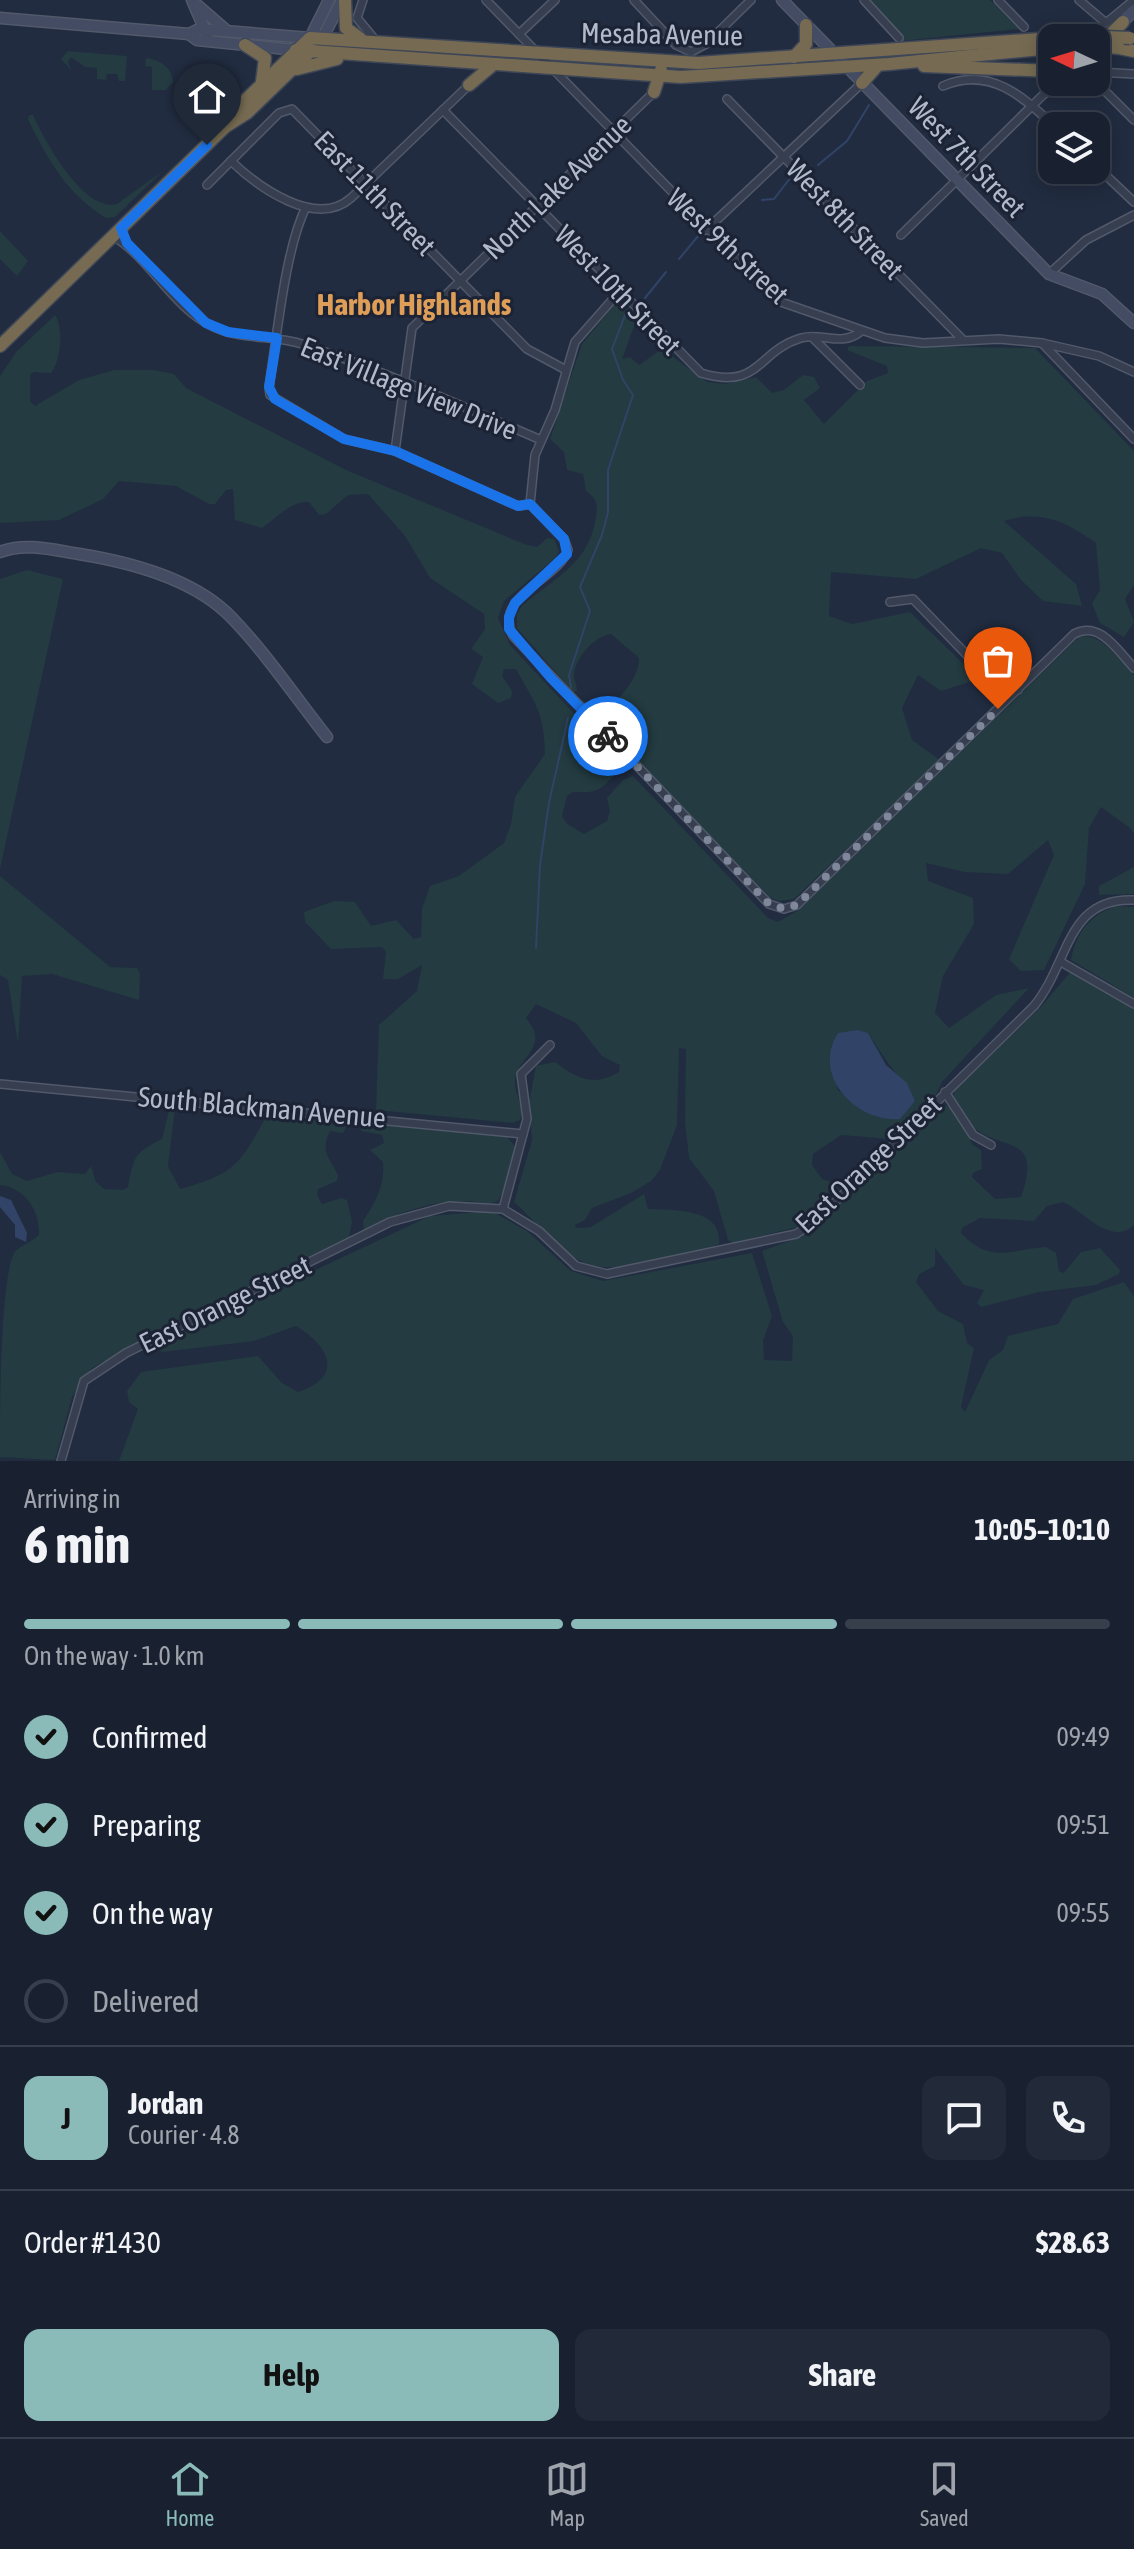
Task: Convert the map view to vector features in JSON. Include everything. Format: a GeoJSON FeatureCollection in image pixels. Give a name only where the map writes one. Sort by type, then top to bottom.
{"type":"FeatureCollection","features":[{"type":"Feature","properties":{"kind":"highway"},"geometry":{"type":"LineString","coordinates":[[344,0],[346,28],[355,37],[375,42]]}},
{"type":"Feature","properties":{"kind":"highway"},"geometry":{"type":"LineString","coordinates":[[1110,35],[1123,22]]}},
{"type":"Feature","properties":{"kind":"highway"},"geometry":{"type":"LineString","coordinates":[[794,57],[806,44],[806,25]]}},
{"type":"Feature","properties":{"kind":"highway","name":"Mesaba Avenue"},"geometry":{"type":"LineString","coordinates":[[1110,37],[1132,38]]}},
{"type":"Feature","properties":{"kind":"highway","name":"Mesaba Avenue"},"geometry":{"type":"LineString","coordinates":[[314,42],[379,56],[681,77],[884,64],[968,48],[1038,41]]}},
{"type":"Feature","properties":{"kind":"highway","name":"Mesaba Avenue"},"geometry":{"type":"LineString","coordinates":[[314,42],[375,42],[670,63],[968,48],[1038,48]]}},
{"type":"Feature","properties":{"kind":"highway"},"geometry":{"type":"LineString","coordinates":[[225,127],[232,114],[296,50],[314,42]]}},
{"type":"Feature","properties":{"kind":"highway"},"geometry":{"type":"LineString","coordinates":[[0,346],[225,127],[247,113],[314,42]]}},
{"type":"Feature","properties":{"kind":"highway"},"geometry":{"type":"LineString","coordinates":[[245,45],[265,58],[261,84]]}},
{"type":"Feature","properties":{"kind":"highway"},"geometry":{"type":"LineString","coordinates":[[1110,48],[1134,51]]}},
{"type":"Feature","properties":{"kind":"highway"},"geometry":{"type":"LineString","coordinates":[[287,74],[317,61],[379,56]]}},
{"type":"Feature","properties":{"kind":"highway"},"geometry":{"type":"LineString","coordinates":[[654,92],[658,77],[670,63]]}},
{"type":"Feature","properties":{"kind":"highway"},"geometry":{"type":"LineString","coordinates":[[469,85],[494,64]]}},
{"type":"Feature","properties":{"kind":"highway"},"geometry":{"type":"LineString","coordinates":[[862,83],[884,64],[1038,70]]}},
{"type":"Feature","properties":{"kind":"highway"},"geometry":{"type":"LineString","coordinates":[[654,92],[681,77]]}},
{"type":"Feature","properties":{"kind":"street"},"geometry":{"type":"LineString","coordinates":[[314,42],[329,0]]}},
{"type":"Feature","properties":{"kind":"street"},"geometry":{"type":"LineString","coordinates":[[314,42],[344,0]]}},
{"type":"Feature","properties":{"kind":"street","name":"West 9th Street"},"geometry":{"type":"LineString","coordinates":[[486,0],[778,301],[860,332]]}},
{"type":"Feature","properties":{"kind":"street"},"geometry":{"type":"LineString","coordinates":[[519,34],[555,0]]}},
{"type":"Feature","properties":{"kind":"street"},"geometry":{"type":"LineString","coordinates":[[634,0],[676,45],[687,52],[706,44],[751,0]]}},
{"type":"Feature","properties":{"kind":"street","name":"West 7th Street"},"geometry":{"type":"LineString","coordinates":[[782,0],[1049,274],[1102,294],[1134,323]]}},
{"type":"Feature","properties":{"kind":"street"},"geometry":{"type":"LineString","coordinates":[[864,0],[899,38]]}},
{"type":"Feature","properties":{"kind":"street"},"geometry":{"type":"LineString","coordinates":[[998,0],[1024,27]]}},
{"type":"Feature","properties":{"kind":"street"},"geometry":{"type":"LineString","coordinates":[[1079,0],[1099,21],[1106,23],[1134,0]]}},
{"type":"Feature","properties":{"kind":"street"},"geometry":{"type":"LineString","coordinates":[[194,2],[228,32]]}},
{"type":"Feature","properties":{"kind":"street"},"geometry":{"type":"LineString","coordinates":[[194,2],[207,36]]}},
{"type":"Feature","properties":{"kind":"street"},"geometry":{"type":"LineString","coordinates":[[361,2],[357,18],[375,42]]}},
{"type":"Feature","properties":{"kind":"street"},"geometry":{"type":"LineString","coordinates":[[1123,22],[1134,10]]}},
{"type":"Feature","properties":{"kind":"street","name":"Mesaba Avenue"},"geometry":{"type":"LineString","coordinates":[[0,18],[189,34],[245,45],[296,50]]}},
{"type":"Feature","properties":{"kind":"street","name":"Mesaba Avenue"},"geometry":{"type":"LineString","coordinates":[[207,36],[228,32],[314,42]]}},
{"type":"Feature","properties":{"kind":"street"},"geometry":{"type":"LineString","coordinates":[[1110,73],[1134,74]]}},
{"type":"Feature","properties":{"kind":"street"},"geometry":{"type":"LineString","coordinates":[[943,86],[969,79],[995,82],[1039,112]]}},
{"type":"Feature","properties":{"kind":"street"},"geometry":{"type":"LineString","coordinates":[[706,230],[862,83]]}},
{"type":"Feature","properties":{"kind":"street"},"geometry":{"type":"LineString","coordinates":[[207,185],[231,161],[258,184],[306,207],[324,210],[342,204],[469,85]]}},
{"type":"Feature","properties":{"kind":"street","name":"North Lake Avenue"},"geometry":{"type":"LineString","coordinates":[[395,451],[412,328],[654,92]]}},
{"type":"Feature","properties":{"kind":"street"},"geometry":{"type":"LineString","coordinates":[[901,235],[1043,96]]}},
{"type":"Feature","properties":{"kind":"street"},"geometry":{"type":"LineString","coordinates":[[1110,96],[1134,120]]}},
{"type":"Feature","properties":{"kind":"street","name":"West 8th Street"},"geometry":{"type":"LineString","coordinates":[[727,99],[963,340]]}},
{"type":"Feature","properties":{"kind":"street","name":"East 11th Street"},"geometry":{"type":"LineString","coordinates":[[231,161],[279,113],[288,108],[366,183],[527,349],[566,370]]}},
{"type":"Feature","properties":{"kind":"street","name":"West 10th Street"},"geometry":{"type":"LineString","coordinates":[[443,110],[701,373],[718,378],[746,375],[790,343],[812,337]]}},
{"type":"Feature","properties":{"kind":"street"},"geometry":{"type":"LineString","coordinates":[[1110,179],[1134,202]]}},
{"type":"Feature","properties":{"kind":"street"},"geometry":{"type":"LineString","coordinates":[[306,207],[298,226],[277,338],[270,395],[344,439],[395,451],[518,506],[530,504]]}},
{"type":"Feature","properties":{"kind":"street"},"geometry":{"type":"LineString","coordinates":[[1049,274],[1086,240],[1134,215]]}},
{"type":"Feature","properties":{"kind":"street","name":"East Village View Drive"},"geometry":{"type":"LineString","coordinates":[[117,232],[206,323],[228,332],[277,338],[405,381],[541,440]]}},
{"type":"Feature","properties":{"kind":"street"},"geometry":{"type":"LineString","coordinates":[[620,291],[580,332],[531,469],[530,504],[564,539],[567,554],[515,603],[509,617],[509,629],[551,678],[769,904],[779,908],[797,905],[1074,634],[1090,629],[1103,636],[1134,668]]}},
{"type":"Feature","properties":{"kind":"street"},"geometry":{"type":"LineString","coordinates":[[812,337],[847,340],[860,332],[899,341],[1042,343],[1099,356],[1134,372]]}},
{"type":"Feature","properties":{"kind":"street"},"geometry":{"type":"LineString","coordinates":[[812,337],[860,385]]}},
{"type":"Feature","properties":{"kind":"street"},"geometry":{"type":"LineString","coordinates":[[1042,343],[1134,439]]}},
{"type":"Feature","properties":{"kind":"street"},"geometry":{"type":"LineString","coordinates":[[0,552],[31,547],[125,564],[165,577],[210,600],[231,616],[327,737]]}},
{"type":"Feature","properties":{"kind":"street"},"geometry":{"type":"LineString","coordinates":[[890,602],[913,599],[990,679],[1018,690]]}},
{"type":"Feature","properties":{"kind":"street","name":"East Orange Street"},"geometry":{"type":"LineString","coordinates":[[61,1461],[84,1381],[126,1353],[390,1222],[449,1206],[503,1209],[539,1231],[567,1260],[596,1273],[632,1271],[785,1239],[816,1221],[1034,1006],[1088,910],[1108,901],[1134,900]]}},
{"type":"Feature","properties":{"kind":"street"},"geometry":{"type":"LineString","coordinates":[[1061,962],[1134,1004]]}},
{"type":"Feature","properties":{"kind":"street"},"geometry":{"type":"LineString","coordinates":[[503,1209],[527,1119],[520,1088],[521,1074],[550,1045]]}},
{"type":"Feature","properties":{"kind":"street","name":"South Blackman Avenue"},"geometry":{"type":"LineString","coordinates":[[0,1084],[435,1123],[523,1134]]}},
{"type":"Feature","properties":{"kind":"street"},"geometry":{"type":"LineString","coordinates":[[945,1092],[973,1135],[991,1145]]}},
{"type":"Feature","properties":{"kind":"green space"},"geometry":{"type":"Polygon","coordinates":[[[865,0],[990,0],[1019,29],[901,41],[865,0]]]}},
{"type":"Feature","properties":{"kind":"green space"},"geometry":{"type":"Polygon","coordinates":[[[68,51],[127,56],[125,81],[119,81],[117,74],[107,74],[106,80],[97,79],[97,68],[85,67],[71,57],[68,62],[71,70],[61,59],[68,51]]]}},
{"type":"Feature","properties":{"kind":"green space"},"geometry":{"type":"Polygon","coordinates":[[[146,58],[160,62],[171,72],[173,82],[166,90],[152,90],[152,67],[145,66],[146,58]]]}},
{"type":"Feature","properties":{"kind":"green space"},"geometry":{"type":"Polygon","coordinates":[[[29,115],[33,115],[67,172],[79,186],[104,204],[117,204],[164,170],[115,217],[106,218],[69,187],[28,119],[29,115]]]}},
{"type":"Feature","properties":{"kind":"green space"},"geometry":{"type":"Polygon","coordinates":[[[0,231],[28,261],[17,276],[0,259],[0,231]]]}},
{"type":"Feature","properties":{"kind":"green space"},"geometry":{"type":"Polygon","coordinates":[[[617,302],[630,309],[636,321],[622,359],[630,357],[639,365],[662,349],[707,382],[726,384],[756,377],[772,393],[784,390],[803,375],[814,377],[820,388],[804,400],[824,424],[867,381],[888,373],[887,366],[847,350],[849,346],[1035,348],[1134,451],[1134,585],[1125,599],[1134,622],[1124,637],[1100,623],[1092,604],[1100,590],[1096,543],[1064,524],[1042,517],[1004,521],[1076,584],[1082,606],[1043,601],[1021,580],[1002,553],[981,548],[916,579],[831,572],[829,616],[852,624],[910,612],[979,679],[941,691],[918,675],[902,708],[912,740],[940,760],[794,899],[779,901],[771,898],[579,702],[583,700],[600,713],[606,709],[631,682],[639,658],[611,634],[598,639],[577,664],[574,678],[577,691],[573,692],[517,628],[517,614],[522,606],[569,568],[586,547],[592,533],[596,502],[586,491],[583,474],[567,470],[564,452],[550,439],[582,344],[617,302]]]}},
{"type":"Feature","properties":{"kind":"green space"},"geometry":{"type":"Polygon","coordinates":[[[55,315],[60,328],[59,352],[51,373],[34,372],[30,375],[30,401],[35,406],[79,380],[114,370],[153,370],[174,374],[186,388],[346,470],[527,545],[537,547],[547,538],[554,539],[559,551],[555,558],[504,601],[498,618],[510,645],[620,763],[620,769],[600,789],[573,792],[567,796],[562,816],[567,824],[584,834],[607,821],[610,811],[607,798],[623,780],[633,776],[768,918],[778,922],[799,910],[1079,637],[1095,638],[1134,675],[1134,834],[1101,807],[1089,828],[1085,884],[1044,970],[1021,971],[1009,959],[1054,855],[1048,840],[1008,874],[965,872],[926,863],[928,881],[973,898],[974,924],[943,976],[935,1013],[949,1028],[996,995],[1029,988],[942,1082],[936,1095],[890,1139],[841,1135],[813,1154],[812,1165],[822,1179],[841,1185],[797,1227],[733,1243],[728,1240],[714,1191],[689,1158],[685,1122],[686,1049],[679,1048],[677,1125],[660,1170],[651,1181],[631,1193],[592,1208],[585,1220],[575,1225],[576,1228],[591,1227],[644,1194],[648,1209],[683,1211],[705,1217],[718,1232],[719,1244],[671,1259],[632,1266],[585,1263],[556,1243],[514,1202],[532,1140],[529,1102],[536,1066],[555,1062],[579,1077],[593,1080],[619,1072],[620,1065],[602,1056],[576,1023],[536,1004],[526,1018],[535,1041],[516,1076],[520,1120],[512,1123],[376,1110],[379,1025],[417,991],[422,965],[398,979],[383,979],[386,952],[382,947],[331,949],[305,922],[304,912],[334,901],[355,902],[371,926],[396,920],[414,939],[421,937],[422,909],[430,886],[459,876],[504,843],[515,797],[545,754],[544,739],[537,708],[516,669],[504,669],[502,676],[512,691],[511,698],[498,703],[472,684],[483,657],[471,649],[485,629],[484,614],[430,578],[405,536],[368,494],[348,495],[326,514],[319,515],[309,502],[302,502],[262,528],[235,520],[233,489],[226,490],[215,504],[209,504],[176,486],[119,481],[103,499],[59,520],[0,523],[0,376],[17,351],[55,315]],[[868,1033],[835,1038],[832,1058],[838,1090],[879,1118],[915,1101],[868,1033]]]}},
{"type":"Feature","properties":{"kind":"green space"},"geometry":{"type":"Polygon","coordinates":[[[27,570],[63,579],[0,869],[0,579],[27,570]]]}},
{"type":"Feature","properties":{"kind":"green space"},"geometry":{"type":"Polygon","coordinates":[[[1134,867],[1134,894],[1099,895],[1099,886],[1134,867]]]}},
{"type":"Feature","properties":{"kind":"green space"},"geometry":{"type":"Polygon","coordinates":[[[0,876],[110,967],[137,968],[140,974],[139,1000],[52,974],[22,976],[18,1044],[8,980],[0,975],[0,876]]]}},
{"type":"Feature","properties":{"kind":"green space"},"geometry":{"type":"Polygon","coordinates":[[[1116,906],[1134,907],[1134,998],[1071,960],[1076,942],[1086,926],[1099,914],[1116,906]]]}},
{"type":"Feature","properties":{"kind":"green space"},"geometry":{"type":"Polygon","coordinates":[[[1072,970],[1134,1007],[1134,1225],[1125,1231],[1107,1230],[1063,1202],[1047,1206],[1034,1221],[980,1218],[962,1228],[961,1233],[972,1243],[992,1252],[1046,1247],[1056,1253],[1059,1271],[1064,1273],[1081,1252],[1100,1248],[1120,1270],[1119,1274],[1096,1285],[1039,1292],[981,1307],[977,1303],[984,1290],[964,1285],[935,1248],[935,1266],[919,1274],[916,1282],[938,1311],[963,1324],[967,1343],[974,1348],[961,1407],[965,1412],[989,1360],[1003,1350],[1008,1336],[1058,1324],[1073,1299],[1124,1282],[1134,1296],[1134,1461],[119,1461],[138,1409],[129,1402],[127,1391],[141,1372],[258,1356],[282,1383],[298,1392],[322,1378],[327,1369],[324,1351],[296,1326],[254,1341],[162,1352],[152,1347],[430,1216],[491,1211],[527,1231],[571,1271],[603,1281],[752,1253],[772,1316],[763,1341],[764,1360],[792,1361],[793,1336],[783,1322],[762,1251],[811,1233],[940,1106],[950,1106],[973,1145],[981,1150],[982,1169],[973,1173],[972,1177],[995,1199],[1021,1197],[1027,1163],[1023,1153],[974,1128],[953,1097],[955,1090],[1040,1008],[1072,970]]]}},
{"type":"Feature","properties":{"kind":"green space"},"geometry":{"type":"Polygon","coordinates":[[[170,1106],[175,1109],[168,1166],[180,1189],[213,1178],[234,1165],[267,1115],[350,1121],[343,1133],[330,1131],[326,1149],[338,1175],[337,1181],[318,1189],[317,1195],[322,1204],[341,1198],[347,1200],[352,1222],[349,1237],[92,1368],[72,1397],[55,1460],[0,1457],[2,1350],[9,1268],[14,1253],[39,1235],[39,1226],[29,1201],[16,1190],[0,1185],[0,1152],[12,1174],[27,1181],[57,1172],[85,1174],[91,1166],[96,1182],[104,1189],[123,1190],[128,1187],[137,1157],[162,1139],[170,1106]]]}},
{"type":"Feature","properties":{"kind":"green space"},"geometry":{"type":"Polygon","coordinates":[[[360,1122],[506,1136],[515,1146],[500,1197],[490,1203],[453,1202],[413,1209],[364,1232],[363,1221],[379,1193],[383,1178],[383,1162],[370,1150],[384,1143],[382,1135],[361,1131],[360,1122]]]}},
{"type":"Feature","properties":{"kind":"water"},"geometry":{"type":"Polygon","coordinates":[[[857,1030],[868,1033],[886,1065],[907,1083],[915,1101],[900,1119],[884,1118],[854,1105],[834,1080],[830,1065],[831,1049],[838,1033],[857,1030]]]}},
{"type":"Feature","properties":{"kind":"water"},"geometry":{"type":"Polygon","coordinates":[[[0,1196],[11,1200],[27,1233],[26,1242],[15,1237],[15,1225],[0,1207],[0,1196]]]}},
{"type":"Feature","properties":{"kind":"waterway"},"geometry":{"type":"LineString","coordinates":[[818,165],[847,141],[869,105]]}},
{"type":"Feature","properties":{"kind":"waterway"},"geometry":{"type":"LineString","coordinates":[[762,200],[774,199],[791,177]]}},
{"type":"Feature","properties":{"kind":"waterway"},"geometry":{"type":"LineString","coordinates":[[679,259],[699,235]]}},
{"type":"Feature","properties":{"kind":"waterway"},"geometry":{"type":"LineString","coordinates":[[645,298],[666,272]]}},
{"type":"Feature","properties":{"kind":"waterway"},"geometry":{"type":"LineString","coordinates":[[571,688],[569,675],[590,611],[580,587],[602,535],[608,512],[608,470],[633,395],[623,380],[612,349],[627,310]]}},
{"type":"Feature","properties":{"kind":"waterway"},"geometry":{"type":"LineString","coordinates":[[536,948],[540,865],[549,803],[568,718]]}},
{"type":"Feature","properties":{"kind":"way so far"},"geometry":{"type":"LineString","coordinates":[[608,736],[769,904],[784,909],[797,905],[903,805],[998,709]]}},
{"type":"Feature","properties":{"kind":"district","name":"Harbor Highlands"},"geometry":{"type":"Point","coordinates":[414,305]}},
{"type":"Feature","properties":{"kind":"route"},"geometry":{"type":"LineString","coordinates":[[207,145],[121,228],[130,248],[206,323],[228,332],[277,338],[269,387],[270,395],[275,399],[344,439],[395,451],[518,506],[530,504],[564,539],[568,550],[560,563],[515,603],[509,617],[509,629],[551,678],[608,736]]}}]}
